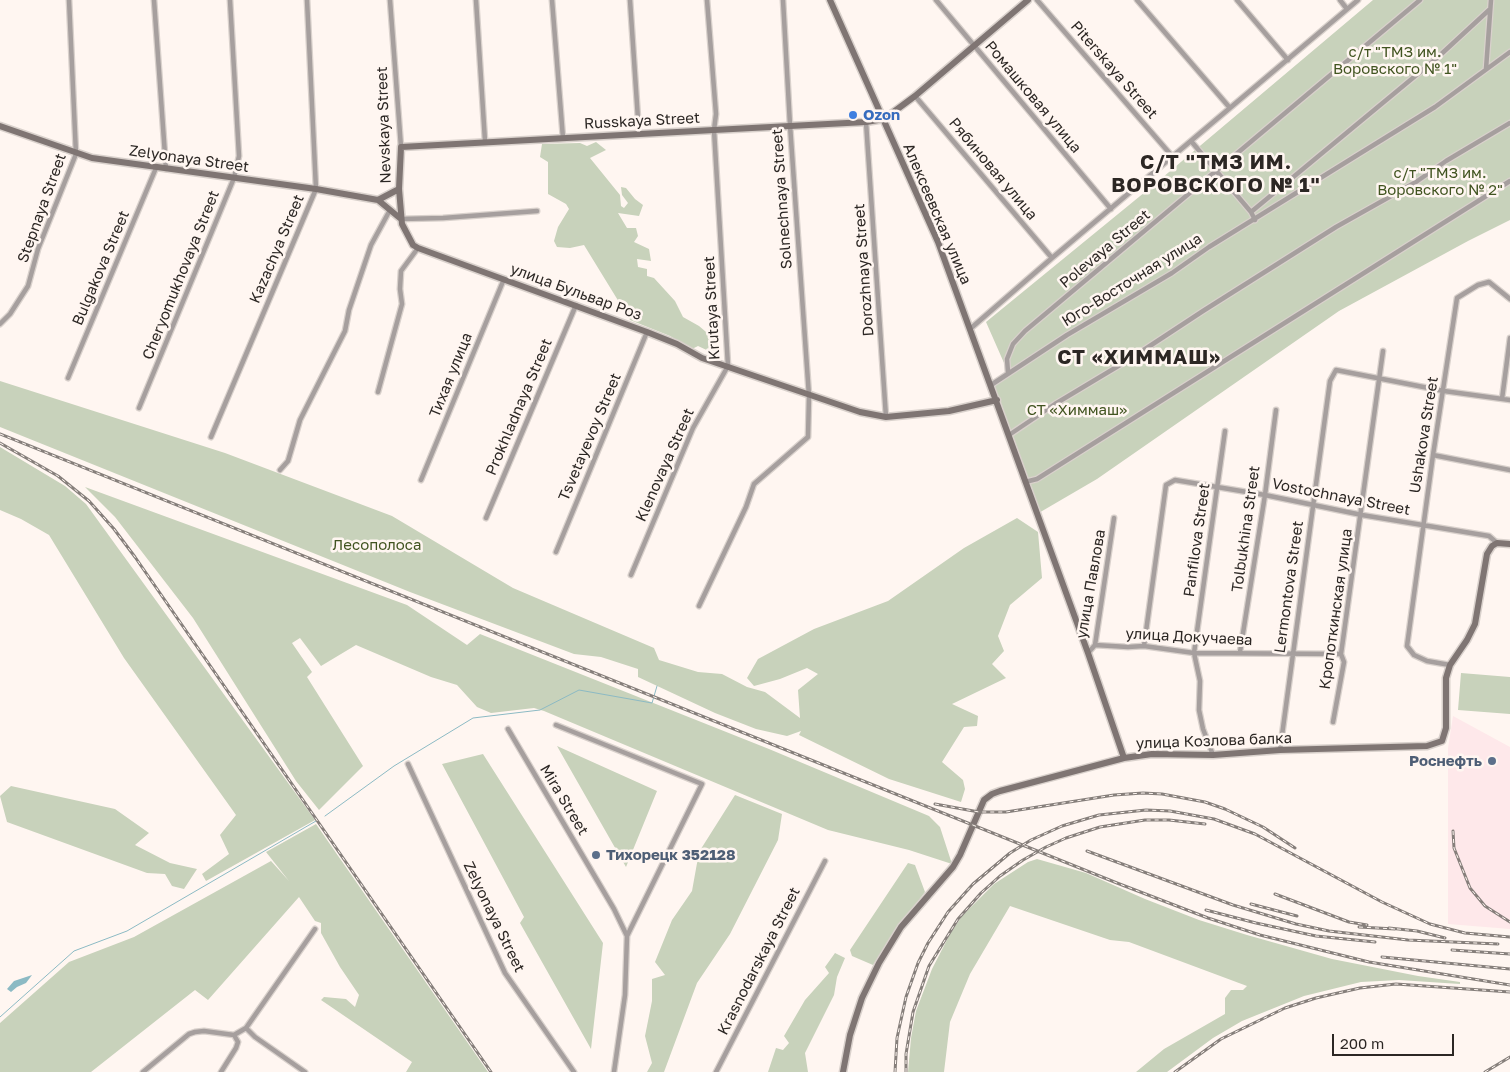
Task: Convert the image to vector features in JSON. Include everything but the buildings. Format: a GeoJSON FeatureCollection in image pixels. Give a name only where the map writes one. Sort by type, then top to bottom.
{"type":"FeatureCollection","features":[{"type":"Feature","properties":{"kind":"street","name":"Stepnaya Street"},"geometry":{"type":"LineString","coordinates":[[0,324],[10,314],[28,286],[38,249],[76,154],[69,0]]}},
{"type":"Feature","properties":{"kind":"street"},"geometry":{"type":"LineString","coordinates":[[154,0],[166,169]]}},
{"type":"Feature","properties":{"kind":"street","name":"Cheryomukhovaya Street"},"geometry":{"type":"LineString","coordinates":[[139,408],[234,178],[239,156],[230,0]]}},
{"type":"Feature","properties":{"kind":"street","name":"Kazachya Street"},"geometry":{"type":"LineString","coordinates":[[211,437],[316,189],[307,0]]}},
{"type":"Feature","properties":{"kind":"street","name":"Nevskaya Street"},"geometry":{"type":"LineString","coordinates":[[390,0],[401,147],[399,189],[402,219],[404,230],[416,247]]}},
{"type":"Feature","properties":{"kind":"street"},"geometry":{"type":"LineString","coordinates":[[476,0],[485,141]]}},
{"type":"Feature","properties":{"kind":"street"},"geometry":{"type":"LineString","coordinates":[[552,0],[563,138]]}},
{"type":"Feature","properties":{"kind":"street"},"geometry":{"type":"LineString","coordinates":[[630,0],[638,134]]}},
{"type":"Feature","properties":{"kind":"street","name":"Krutaya Street"},"geometry":{"type":"LineString","coordinates":[[707,0],[716,114],[714,130],[728,366],[809,396],[860,412],[886,416],[948,411],[997,400]]}},
{"type":"Feature","properties":{"kind":"street","name":"Solnechnaya Street"},"geometry":{"type":"LineString","coordinates":[[699,606],[746,507],[754,484],[808,437],[809,396],[783,0]]}},
{"type":"Feature","properties":{"kind":"street","name":"Алексеевская улица"},"geometry":{"type":"LineString","coordinates":[[830,0],[938,242],[997,400],[1124,758]]}},
{"type":"Feature","properties":{"kind":"street","name":"Ромашковая улица"},"geometry":{"type":"LineString","coordinates":[[936,0],[1111,209]]}},
{"type":"Feature","properties":{"kind":"street"},"geometry":{"type":"LineString","coordinates":[[884,119],[915,96],[1028,0]]}},
{"type":"Feature","properties":{"kind":"street","name":"Piterskaya Street"},"geometry":{"type":"LineString","coordinates":[[1037,0],[1172,156]]}},
{"type":"Feature","properties":{"kind":"street"},"geometry":{"type":"LineString","coordinates":[[1138,0],[1230,108]]}},
{"type":"Feature","properties":{"kind":"street"},"geometry":{"type":"LineString","coordinates":[[1237,0],[1288,60]]}},
{"type":"Feature","properties":{"kind":"street"},"geometry":{"type":"LineString","coordinates":[[1340,0],[1348,9]]}},
{"type":"Feature","properties":{"kind":"street"},"geometry":{"type":"LineString","coordinates":[[970,329],[1358,0]]}},
{"type":"Feature","properties":{"kind":"street","name":"Polevaya Street"},"geometry":{"type":"LineString","coordinates":[[1008,372],[1007,359],[1013,344],[1025,331],[1420,0]]}},
{"type":"Feature","properties":{"kind":"street"},"geometry":{"type":"LineString","coordinates":[[1486,69],[1491,0]]}},
{"type":"Feature","properties":{"kind":"street"},"geometry":{"type":"LineString","coordinates":[[1251,212],[1437,58],[1490,10]]}},
{"type":"Feature","properties":{"kind":"street","name":"Юго-Восточная улица"},"geometry":{"type":"LineString","coordinates":[[991,385],[1008,372],[1067,335],[1172,273],[1209,247],[1435,107],[1510,52]]}},
{"type":"Feature","properties":{"kind":"street","name":"Рябиновая улица"},"geometry":{"type":"LineString","coordinates":[[915,96],[1052,258]]}},
{"type":"Feature","properties":{"kind":"street","name":"Russkaya Street"},"geometry":{"type":"LineString","coordinates":[[401,147],[866,122],[884,119]]}},
{"type":"Feature","properties":{"kind":"street","name":"Dorozhnaya Street"},"geometry":{"type":"LineString","coordinates":[[866,122],[886,416]]}},
{"type":"Feature","properties":{"kind":"street"},"geometry":{"type":"LineString","coordinates":[[1009,435],[1336,227],[1416,182],[1446,160],[1510,123]]}},
{"type":"Feature","properties":{"kind":"street","name":"Zelyonaya Street"},"geometry":{"type":"LineString","coordinates":[[0,126],[92,158],[316,189],[378,200],[402,219]]}},
{"type":"Feature","properties":{"kind":"street"},"geometry":{"type":"LineString","coordinates":[[1191,141],[1251,212],[1255,220]]}},
{"type":"Feature","properties":{"kind":"street","name":"Bulgakova Street"},"geometry":{"type":"LineString","coordinates":[[68,378],[156,168]]}},
{"type":"Feature","properties":{"kind":"street"},"geometry":{"type":"LineString","coordinates":[[1025,482],[1037,479],[1510,181]]}},
{"type":"Feature","properties":{"kind":"street"},"geometry":{"type":"LineString","coordinates":[[378,200],[399,189]]}},
{"type":"Feature","properties":{"kind":"street"},"geometry":{"type":"LineString","coordinates":[[280,470],[288,461],[300,420],[345,331],[349,310],[371,245],[390,210]]}},
{"type":"Feature","properties":{"kind":"street"},"geometry":{"type":"LineString","coordinates":[[402,219],[537,211]]}},
{"type":"Feature","properties":{"kind":"street"},"geometry":{"type":"LineString","coordinates":[[378,392],[402,304],[400,289],[401,271],[416,247]]}},
{"type":"Feature","properties":{"kind":"street","name":"улица Бульвар Роз"},"geometry":{"type":"LineString","coordinates":[[416,247],[647,332],[677,344],[702,358],[728,366]]}},
{"type":"Feature","properties":{"kind":"street","name":"Тихая улица"},"geometry":{"type":"LineString","coordinates":[[421,480],[504,279]]}},
{"type":"Feature","properties":{"kind":"street","name":"Ushakova Street"},"geometry":{"type":"LineString","coordinates":[[1450,665],[1427,661],[1414,655],[1407,646],[1457,298],[1478,285],[1489,282],[1510,299]]}},
{"type":"Feature","properties":{"kind":"street","name":"Prokhladnaya Street"},"geometry":{"type":"LineString","coordinates":[[486,518],[576,306]]}},
{"type":"Feature","properties":{"kind":"street","name":"Tsvetayevoy Street"},"geometry":{"type":"LineString","coordinates":[[556,552],[647,332]]}},
{"type":"Feature","properties":{"kind":"street"},"geometry":{"type":"LineString","coordinates":[[1502,399],[1510,338]]}},
{"type":"Feature","properties":{"kind":"street","name":"Кропоткинская улица"},"geometry":{"type":"LineString","coordinates":[[1333,722],[1344,662],[1341,654],[1362,516],[1378,378],[1383,351]]}},
{"type":"Feature","properties":{"kind":"street","name":"Klenovaya Street"},"geometry":{"type":"LineString","coordinates":[[631,575],[693,428],[728,366]]}},
{"type":"Feature","properties":{"kind":"street","name":"Lermontova Street"},"geometry":{"type":"LineString","coordinates":[[1280,750],[1330,381],[1336,370],[1378,378]]}},
{"type":"Feature","properties":{"kind":"street"},"geometry":{"type":"LineString","coordinates":[[1378,378],[1510,400]]}},
{"type":"Feature","properties":{"kind":"street","name":"Tolbukhina Street"},"geometry":{"type":"LineString","coordinates":[[1240,652],[1265,495],[1276,410]]}},
{"type":"Feature","properties":{"kind":"street","name":"Panfilova Street"},"geometry":{"type":"LineString","coordinates":[[1214,755],[1202,729],[1199,710],[1200,681],[1194,653],[1225,431]]}},
{"type":"Feature","properties":{"kind":"street"},"geometry":{"type":"LineString","coordinates":[[1433,455],[1510,470]]}},
{"type":"Feature","properties":{"kind":"street","name":"Vostochnaya Street"},"geometry":{"type":"LineString","coordinates":[[1144,646],[1166,485],[1175,480],[1265,495],[1362,516],[1489,536],[1497,543],[1510,544]]}},
{"type":"Feature","properties":{"kind":"street","name":"улица Павлова"},"geometry":{"type":"LineString","coordinates":[[1088,653],[1095,645],[1114,518]]}},
{"type":"Feature","properties":{"kind":"street"},"geometry":{"type":"LineString","coordinates":[[1450,665],[1468,640],[1475,624],[1487,554],[1492,546],[1497,543]]}},
{"type":"Feature","properties":{"kind":"street","name":"улица Докучаева"},"geometry":{"type":"LineString","coordinates":[[1095,645],[1144,646],[1194,653],[1341,654]]}},
{"type":"Feature","properties":{"kind":"street","name":"улица Козлова балка"},"geometry":{"type":"LineString","coordinates":[[843,1072],[850,1036],[862,998],[879,963],[901,927],[953,867],[984,800],[992,794],[1124,758],[1157,753],[1214,755],[1280,750],[1428,746],[1442,741],[1446,728],[1446,678],[1450,665]]}},
{"type":"Feature","properties":{"kind":"street"},"geometry":{"type":"LineString","coordinates":[[556,725],[702,784],[627,936],[625,995],[614,1072]]}},
{"type":"Feature","properties":{"kind":"street","name":"Mira Street"},"geometry":{"type":"LineString","coordinates":[[508,729],[614,909],[627,936]]}},
{"type":"Feature","properties":{"kind":"street","name":"Zelyonaya Street"},"geometry":{"type":"LineString","coordinates":[[408,764],[506,973],[574,1072]]}},
{"type":"Feature","properties":{"kind":"street","name":"Krasnodarskaya Street"},"geometry":{"type":"LineString","coordinates":[[716,1072],[825,861]]}},
{"type":"Feature","properties":{"kind":"street"},"geometry":{"type":"LineString","coordinates":[[143,1072],[189,1034],[204,1031],[234,1036],[246,1028],[315,929]]}},
{"type":"Feature","properties":{"kind":"street"},"geometry":{"type":"LineString","coordinates":[[246,1028],[255,1037],[305,1072]]}},
{"type":"Feature","properties":{"kind":"street"},"geometry":{"type":"LineString","coordinates":[[221,1072],[236,1048],[238,1042],[234,1036]]}},
{"type":"Feature","properties":{"kind":"shaded area"},"geometry":{"type":"Polygon","coordinates":[[[1453,716],[1510,747],[1510,929],[1448,924],[1448,748],[1453,716]]]}},
{"type":"Feature","properties":{"kind":"green space"},"geometry":{"type":"Polygon","coordinates":[[[1373,0],[1510,0],[1510,220],[1339,311],[1097,479],[1037,514],[991,385],[1008,372],[986,322],[1156,183],[1373,0]]]}},
{"type":"Feature","properties":{"kind":"green space"},"geometry":{"type":"Polygon","coordinates":[[[596,142],[606,150],[590,158],[620,195],[621,206],[624,208],[628,203],[622,195],[621,187],[626,188],[643,205],[639,216],[618,213],[627,228],[636,228],[638,236],[634,242],[649,249],[651,261],[637,259],[638,267],[647,269],[647,276],[654,278],[675,301],[683,317],[699,326],[718,342],[713,353],[698,346],[692,349],[670,336],[630,320],[584,245],[570,248],[557,247],[554,241],[558,227],[569,209],[566,204],[548,194],[548,162],[540,157],[542,144],[580,143],[587,146],[596,142]]]}},
{"type":"Feature","properties":{"kind":"green space","name":"Лесополоса"},"geometry":{"type":"Polygon","coordinates":[[[0,381],[225,453],[392,516],[513,588],[654,648],[659,660],[698,672],[722,674],[747,687],[765,692],[800,718],[798,690],[818,674],[807,668],[780,679],[754,686],[747,678],[758,659],[814,629],[888,601],[964,548],[1017,518],[1038,532],[1042,578],[1010,605],[998,636],[1004,651],[992,664],[1006,678],[952,704],[978,716],[977,726],[964,727],[942,762],[963,780],[965,789],[961,802],[889,779],[799,735],[801,731],[787,736],[756,729],[715,713],[638,677],[638,669],[601,657],[574,654],[410,592],[0,427],[0,381]]]}},
{"type":"Feature","properties":{"kind":"green space"},"geometry":{"type":"Polygon","coordinates":[[[0,447],[65,486],[86,504],[315,820],[206,881],[202,874],[229,854],[220,835],[236,815],[124,658],[49,535],[21,519],[0,510],[0,447]]]}},
{"type":"Feature","properties":{"kind":"green space"},"geometry":{"type":"Polygon","coordinates":[[[85,487],[407,605],[467,645],[480,634],[769,749],[929,816],[940,827],[952,864],[909,850],[828,830],[544,711],[534,708],[491,713],[477,707],[457,685],[431,677],[356,645],[321,666],[300,638],[292,643],[312,672],[307,677],[363,766],[319,810],[296,781],[193,618],[115,517],[85,487]]]}},
{"type":"Feature","properties":{"kind":"green space"},"geometry":{"type":"Polygon","coordinates":[[[1461,673],[1510,677],[1510,714],[1458,710],[1461,673]]]}},
{"type":"Feature","properties":{"kind":"green space"},"geometry":{"type":"Polygon","coordinates":[[[557,746],[657,791],[626,867],[557,746]]]}},
{"type":"Feature","properties":{"kind":"green space"},"geometry":{"type":"Polygon","coordinates":[[[483,754],[603,943],[591,1049],[520,923],[524,917],[442,764],[483,754]]]}},
{"type":"Feature","properties":{"kind":"green space"},"geometry":{"type":"Polygon","coordinates":[[[11,786],[115,809],[149,833],[135,845],[170,863],[197,869],[184,889],[172,886],[165,874],[147,873],[7,822],[0,796],[11,786]]]}},
{"type":"Feature","properties":{"kind":"green space"},"geometry":{"type":"Polygon","coordinates":[[[735,795],[782,814],[778,840],[730,934],[697,983],[664,1072],[647,1072],[652,1063],[645,1036],[652,1001],[652,979],[665,975],[655,962],[672,920],[692,891],[699,852],[735,795]]]}},
{"type":"Feature","properties":{"kind":"green space"},"geometry":{"type":"Polygon","coordinates":[[[316,824],[488,1072],[406,1072],[412,1062],[321,1000],[324,997],[346,999],[355,1007],[359,995],[340,967],[321,933],[321,923],[315,921],[299,897],[208,1000],[195,990],[91,1072],[0,1072],[0,1023],[69,962],[134,937],[271,861],[289,881],[266,852],[316,824]]]}},
{"type":"Feature","properties":{"kind":"green space"},"geometry":{"type":"Polygon","coordinates":[[[1037,859],[1086,873],[1199,920],[1247,935],[1332,959],[1418,976],[1460,982],[1460,984],[1399,980],[1361,982],[1304,996],[1242,1021],[1213,1038],[1167,1072],[1136,1072],[1164,1049],[1225,1014],[1225,998],[1231,990],[1243,990],[1247,986],[1129,942],[1110,940],[1010,906],[970,974],[950,1022],[944,1072],[908,1072],[916,1011],[932,969],[950,934],[962,916],[994,884],[1028,862],[1037,859]]]}},
{"type":"Feature","properties":{"kind":"green space"},"geometry":{"type":"Polygon","coordinates":[[[908,863],[915,865],[925,892],[873,965],[852,956],[850,950],[908,863]]]}},
{"type":"Feature","properties":{"kind":"green space"},"geometry":{"type":"Polygon","coordinates":[[[835,953],[845,958],[837,977],[834,995],[805,1053],[808,1072],[768,1072],[776,1048],[783,1050],[789,1043],[784,1036],[805,1000],[829,973],[825,967],[835,953]]]}},
{"type":"Feature","properties":{"kind":"water"},"geometry":{"type":"Polygon","coordinates":[[[32,975],[26,983],[11,992],[7,989],[14,981],[32,975]]]}},
{"type":"Feature","properties":{"kind":"waterway"},"geometry":{"type":"LineString","coordinates":[[325,816],[394,766],[473,718],[540,710],[579,690],[652,703],[657,686]]}},
{"type":"Feature","properties":{"kind":"waterway"},"geometry":{"type":"LineString","coordinates":[[0,1017],[74,951],[127,931],[316,821]]}},
{"type":"Feature","properties":{"kind":"railway"},"geometry":{"type":"LineString","coordinates":[[0,434],[1208,918],[1260,935],[1369,962],[1510,985]]}},
{"type":"Feature","properties":{"kind":"railway"},"geometry":{"type":"LineString","coordinates":[[0,443],[58,476],[89,501],[114,529],[491,1072]]}},
{"type":"Feature","properties":{"kind":"railway"},"geometry":{"type":"LineString","coordinates":[[935,804],[979,812],[1006,812],[1114,795],[1162,794],[1205,802],[1225,809],[1263,827],[1295,848]]}},
{"type":"Feature","properties":{"kind":"railway"},"geometry":{"type":"LineString","coordinates":[[895,1072],[897,1038],[906,997],[918,963],[928,943],[948,912],[973,884],[1010,853],[1031,840],[1062,826],[1099,815],[1146,810],[1170,811],[1214,819],[1255,834],[1382,902],[1430,924],[1465,933],[1510,937]]}},
{"type":"Feature","properties":{"kind":"railway"},"geometry":{"type":"LineString","coordinates":[[906,1072],[906,1054],[913,1012],[929,966],[958,919],[981,893],[1000,876],[1046,847],[1100,827],[1145,820],[1169,820],[1205,824]]}},
{"type":"Feature","properties":{"kind":"railway"},"geometry":{"type":"LineString","coordinates":[[1453,831],[1454,848],[1470,888],[1485,906],[1510,922]]}},
{"type":"Feature","properties":{"kind":"railway"},"geometry":{"type":"LineString","coordinates":[[1087,851],[1233,905],[1296,924],[1329,931],[1408,940],[1498,944]]}},
{"type":"Feature","properties":{"kind":"railway"},"geometry":{"type":"LineString","coordinates":[[1275,894],[1349,922],[1367,925]]}},
{"type":"Feature","properties":{"kind":"railway"},"geometry":{"type":"LineString","coordinates":[[1251,904],[1297,916]]}},
{"type":"Feature","properties":{"kind":"railway"},"geometry":{"type":"LineString","coordinates":[[1206,910],[1316,936],[1375,942]]}},
{"type":"Feature","properties":{"kind":"railway"},"geometry":{"type":"LineString","coordinates":[[1359,927],[1395,929]]}},
{"type":"Feature","properties":{"kind":"railway"},"geometry":{"type":"LineString","coordinates":[[1389,928],[1417,931],[1445,938]]}},
{"type":"Feature","properties":{"kind":"railway"},"geometry":{"type":"LineString","coordinates":[[1452,950],[1510,954]]}},
{"type":"Feature","properties":{"kind":"railway"},"geometry":{"type":"LineString","coordinates":[[1382,957],[1510,969]]}},
{"type":"Feature","properties":{"kind":"railway"},"geometry":{"type":"LineString","coordinates":[[1175,1072],[1221,1039],[1285,1008],[1316,998],[1360,988],[1396,984],[1510,992]]}},
{"type":"Feature","properties":{"kind":"railway"},"geometry":{"type":"LineString","coordinates":[[1485,1072],[1510,1057]]}},
{"type":"Feature","properties":{"kind":"place","name":"Ozon"},"geometry":{"type":"Point","coordinates":[853,115]}},
{"type":"Feature","properties":{"kind":"place","name":"Роснефть"},"geometry":{"type":"Point","coordinates":[1492,761]}},
{"type":"Feature","properties":{"kind":"place","name":"Тихорецк 352128"},"geometry":{"type":"Point","coordinates":[596,855]}},
{"type":"Feature","properties":{"kind":"district","name":"С/Т \"ТМЗ ИМ. ВОРОВСКОГО № 1\""},"geometry":{"type":"Point","coordinates":[1216,174]}},
{"type":"Feature","properties":{"kind":"district","name":"СТ «ХИММАШ»"},"geometry":{"type":"Point","coordinates":[1139,358]}},
{"type":"Feature","properties":{"kind":"park label","name":"с/т \"ТМЗ им. Воровского № 1\""},"geometry":{"type":"Point","coordinates":[1395,60]}},
{"type":"Feature","properties":{"kind":"park label","name":"с/т \"ТМЗ им. Воровского № 2\""},"geometry":{"type":"Point","coordinates":[1440,182]}},
{"type":"Feature","properties":{"kind":"park label","name":"СТ «Химмаш»"},"geometry":{"type":"Point","coordinates":[1077,410]}}]}
